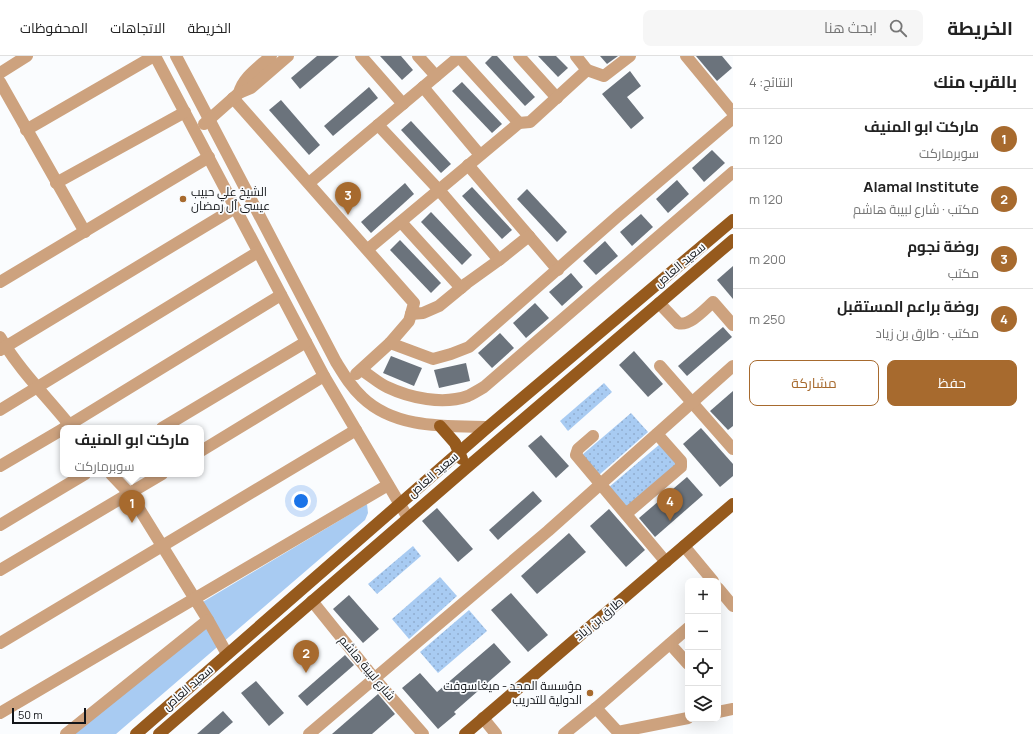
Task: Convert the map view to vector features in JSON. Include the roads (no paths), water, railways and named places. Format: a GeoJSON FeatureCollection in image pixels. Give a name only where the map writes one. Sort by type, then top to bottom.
{"type":"FeatureCollection","features":[{"type":"Feature","properties":{"kind":"main road","name":"سعيد العاص"},"geometry":{"type":"LineString","coordinates":[[136,734],[488,427],[733,220]]}},
{"type":"Feature","properties":{"kind":"main road"},"geometry":{"type":"LineString","coordinates":[[159,734],[408,518],[733,240]]}},
{"type":"Feature","properties":{"kind":"main road"},"geometry":{"type":"LineString","coordinates":[[440,426],[449,435],[459,452],[464,470]]}},
{"type":"Feature","properties":{"kind":"main road","name":"طارق بن زياد"},"geometry":{"type":"LineString","coordinates":[[465,734],[733,504]]}},
{"type":"Feature","properties":{"kind":"street"},"geometry":{"type":"LineString","coordinates":[[0,73],[28,56]]}},
{"type":"Feature","properties":{"kind":"street"},"geometry":{"type":"LineString","coordinates":[[26,130],[154,56],[209,156],[324,376],[408,518]]}},
{"type":"Feature","properties":{"kind":"street"},"geometry":{"type":"LineString","coordinates":[[176,56],[336,362],[348,382],[376,409],[392,417],[440,426],[488,427]]}},
{"type":"Feature","properties":{"kind":"street"},"geometry":{"type":"LineString","coordinates":[[236,96],[245,80],[272,56]]}},
{"type":"Feature","properties":{"kind":"street"},"geometry":{"type":"LineString","coordinates":[[195,132],[236,96],[251,88],[288,56]]}},
{"type":"Feature","properties":{"kind":"street"},"geometry":{"type":"LineString","coordinates":[[361,56],[403,104]]}},
{"type":"Feature","properties":{"kind":"street"},"geometry":{"type":"LineString","coordinates":[[418,56],[436,76]]}},
{"type":"Feature","properties":{"kind":"street"},"geometry":{"type":"LineString","coordinates":[[309,184],[459,56],[519,123]]}},
{"type":"Feature","properties":{"kind":"street"},"geometry":{"type":"LineString","coordinates":[[519,56],[557,98]]}},
{"type":"Feature","properties":{"kind":"street"},"geometry":{"type":"LineString","coordinates":[[576,56],[587,70],[604,76],[630,56]]}},
{"type":"Feature","properties":{"kind":"street"},"geometry":{"type":"LineString","coordinates":[[686,56],[733,113]]}},
{"type":"Feature","properties":{"kind":"street"},"geometry":{"type":"LineString","coordinates":[[368,250],[519,123],[530,122],[587,70]]}},
{"type":"Feature","properties":{"kind":"street"},"geometry":{"type":"LineString","coordinates":[[0,82],[85,232]]}},
{"type":"Feature","properties":{"kind":"street"},"geometry":{"type":"LineString","coordinates":[[423,87],[480,155]]}},
{"type":"Feature","properties":{"kind":"street"},"geometry":{"type":"LineString","coordinates":[[236,96],[309,184],[414,303],[409,321],[390,343],[334,393]]}},
{"type":"Feature","properties":{"kind":"street"},"geometry":{"type":"LineString","coordinates":[[56,182],[185,112]]}},
{"type":"Feature","properties":{"kind":"street"},"geometry":{"type":"LineString","coordinates":[[390,343],[433,359],[469,347],[733,118]]}},
{"type":"Feature","properties":{"kind":"street"},"geometry":{"type":"LineString","coordinates":[[378,125],[500,260]]}},
{"type":"Feature","properties":{"kind":"street"},"geometry":{"type":"LineString","coordinates":[[0,282],[209,156]]}},
{"type":"Feature","properties":{"kind":"street"},"geometry":{"type":"LineString","coordinates":[[468,165],[558,270]]}},
{"type":"Feature","properties":{"kind":"street"},"geometry":{"type":"LineString","coordinates":[[361,370],[386,387],[404,394],[424,399],[447,400],[467,396],[484,387],[733,172]]}},
{"type":"Feature","properties":{"kind":"street"},"geometry":{"type":"LineString","coordinates":[[65,425],[2,344],[235,208]]}},
{"type":"Feature","properties":{"kind":"street"},"geometry":{"type":"LineString","coordinates":[[400,222],[461,288]]}},
{"type":"Feature","properties":{"kind":"street"},"geometry":{"type":"LineString","coordinates":[[411,314],[423,313],[439,306],[529,236]]}},
{"type":"Feature","properties":{"kind":"street"},"geometry":{"type":"LineString","coordinates":[[0,410],[258,252]]}},
{"type":"Feature","properties":{"kind":"street"},"geometry":{"type":"LineString","coordinates":[[70,425],[281,295]]}},
{"type":"Feature","properties":{"kind":"street"},"geometry":{"type":"LineString","coordinates":[[659,303],[678,323],[683,325],[689,323],[713,302],[733,325]]}},
{"type":"Feature","properties":{"kind":"street"},"geometry":{"type":"LineString","coordinates":[[167,425],[306,342]]}},
{"type":"Feature","properties":{"kind":"street"},"geometry":{"type":"LineString","coordinates":[[660,366],[733,449]]}},
{"type":"Feature","properties":{"kind":"street"},"geometry":{"type":"LineString","coordinates":[[309,734],[548,531],[733,366]]}},
{"type":"Feature","properties":{"kind":"street"},"geometry":{"type":"LineString","coordinates":[[204,449],[324,376]]}},
{"type":"Feature","properties":{"kind":"street"},"geometry":{"type":"LineString","coordinates":[[1,640],[356,430]]}},
{"type":"Feature","properties":{"kind":"street"},"geometry":{"type":"LineString","coordinates":[[0,466],[60,431]]}},
{"type":"Feature","properties":{"kind":"street"},"geometry":{"type":"LineString","coordinates":[[626,514],[682,465],[681,461],[657,434]]}},
{"type":"Feature","properties":{"kind":"street"},"geometry":{"type":"LineString","coordinates":[[593,436],[578,449],[576,455],[666,562]]}},
{"type":"Feature","properties":{"kind":"street"},"geometry":{"type":"LineString","coordinates":[[0,525],[80,477]]}},
{"type":"Feature","properties":{"kind":"street"},"geometry":{"type":"LineString","coordinates":[[114,477],[130,494],[208,620],[226,654]]}},
{"type":"Feature","properties":{"kind":"street"},"geometry":{"type":"LineString","coordinates":[[0,570],[157,477]]}},
{"type":"Feature","properties":{"kind":"street"},"geometry":{"type":"LineString","coordinates":[[0,713],[388,485]]}},
{"type":"Feature","properties":{"kind":"street"},"geometry":{"type":"LineString","coordinates":[[684,546],[711,578]]}},
{"type":"Feature","properties":{"kind":"street","name":"شارع لبيبة هاشم"},"geometry":{"type":"LineString","coordinates":[[312,601],[374,678],[423,734]]}},
{"type":"Feature","properties":{"kind":"street"},"geometry":{"type":"LineString","coordinates":[[66,734],[208,620]]}},
{"type":"Feature","properties":{"kind":"street"},"geometry":{"type":"LineString","coordinates":[[564,734],[685,631]]}},
{"type":"Feature","properties":{"kind":"street"},"geometry":{"type":"LineString","coordinates":[[670,644],[685,661]]}},
{"type":"Feature","properties":{"kind":"street"},"geometry":{"type":"LineString","coordinates":[[596,708],[616,733],[685,719]]}},
{"type":"Feature","properties":{"kind":"street"},"geometry":{"type":"LineString","coordinates":[[721,711],[733,709]]}},
{"type":"Feature","properties":{"kind":"street"},"geometry":{"type":"LineString","coordinates":[[483,718],[496,734]]}},
{"type":"Feature","properties":{"kind":"place","name":"الشيخ علي حبيب عيسى ٱل رمضان"},"geometry":{"type":"Point","coordinates":[183,199]}},
{"type":"Feature","properties":{"kind":"place","name":"روضة نجوم"},"geometry":{"type":"Point","coordinates":[348,215]}},
{"type":"Feature","properties":{"kind":"place","name":"روضة براعم المستقبل"},"geometry":{"type":"Point","coordinates":[670,521]}},
{"type":"Feature","properties":{"kind":"place","name":"ماركت ابو المنيف"},"geometry":{"type":"Point","coordinates":[132,523]}},
{"type":"Feature","properties":{"kind":"place","name":"Alamal Institute"},"geometry":{"type":"Point","coordinates":[306,673]}},
{"type":"Feature","properties":{"kind":"place","name":"مؤسسة المجد - ميغاسوفت الدولية للتدريب"},"geometry":{"type":"Point","coordinates":[590,693]}}]}
